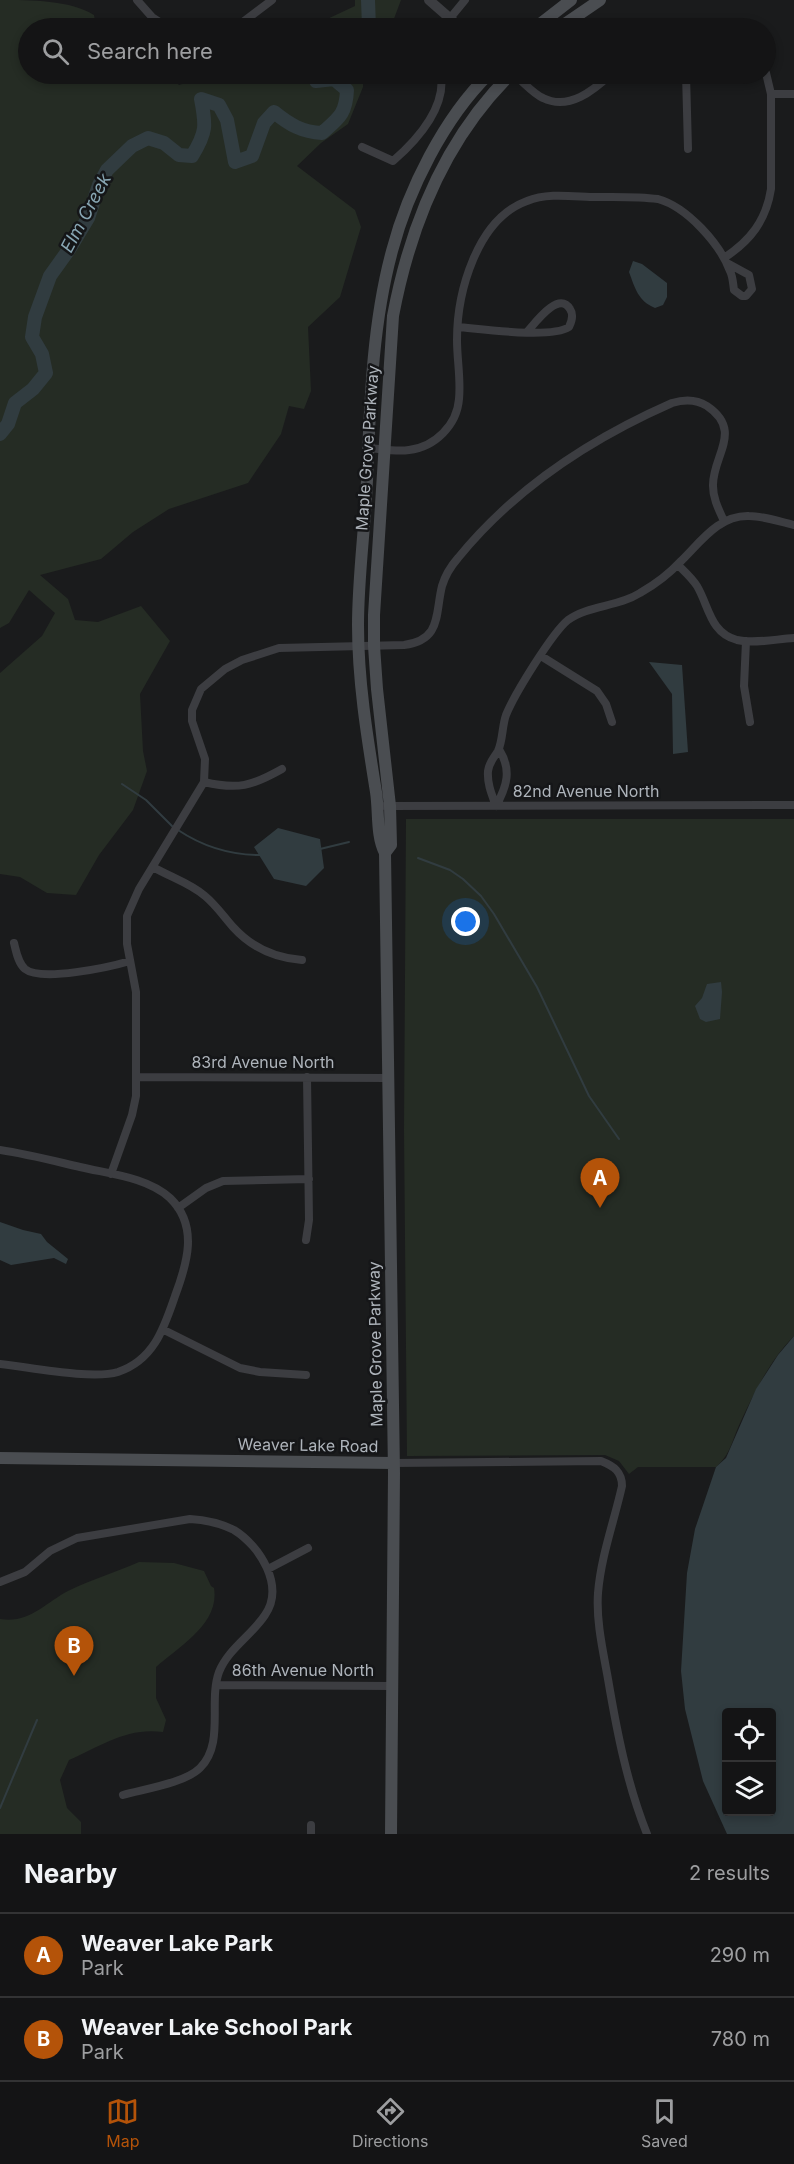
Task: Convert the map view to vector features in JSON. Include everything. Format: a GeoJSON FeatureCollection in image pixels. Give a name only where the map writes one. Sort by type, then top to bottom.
{"type":"FeatureCollection","features":[{"type":"Feature","properties":{"kind":"main road"},"geometry":{"type":"LineString","coordinates":[[548,18],[572,0]]}},
{"type":"Feature","properties":{"kind":"main road"},"geometry":{"type":"LineString","coordinates":[[574,18],[600,0]]}},
{"type":"Feature","properties":{"kind":"main road","name":"Maple Grove Parkway"},"geometry":{"type":"LineString","coordinates":[[391,1834],[393,1463],[385,854],[391,845],[366,728],[359,646],[359,603],[378,314],[387,271],[402,217],[430,157],[446,129],[480,84]]}},
{"type":"Feature","properties":{"kind":"main road","name":"Maple Grove Parkway"},"geometry":{"type":"LineString","coordinates":[[384,806],[374,646],[393,316],[404,264],[417,223],[444,164],[477,111],[503,84]]}},
{"type":"Feature","properties":{"kind":"main road","name":"Weaver Lake Road"},"geometry":{"type":"LineString","coordinates":[[0,1458],[393,1463]]}},
{"type":"Feature","properties":{"kind":"street"},"geometry":{"type":"LineString","coordinates":[[137,0],[154,18]]}},
{"type":"Feature","properties":{"kind":"street"},"geometry":{"type":"LineString","coordinates":[[248,18],[272,0]]}},
{"type":"Feature","properties":{"kind":"street"},"geometry":{"type":"LineString","coordinates":[[429,0],[449,18],[465,0]]}},
{"type":"Feature","properties":{"kind":"street"},"geometry":{"type":"LineString","coordinates":[[362,147],[393,161],[410,147],[438,104],[442,93],[442,84]]}},
{"type":"Feature","properties":{"kind":"street"},"geometry":{"type":"LineString","coordinates":[[524,84],[542,98],[561,102],[582,97],[600,84]]}},
{"type":"Feature","properties":{"kind":"street"},"geometry":{"type":"LineString","coordinates":[[686,84],[688,149]]}},
{"type":"Feature","properties":{"kind":"street"},"geometry":{"type":"LineString","coordinates":[[368,448],[408,450],[420,448],[433,442],[450,425],[459,402],[458,327],[463,293],[478,249],[492,225],[503,215],[528,200],[541,197],[658,199],[688,214],[725,261],[757,229],[769,202],[771,94],[768,84]]}},
{"type":"Feature","properties":{"kind":"street"},"geometry":{"type":"LineString","coordinates":[[771,94],[794,93]]}},
{"type":"Feature","properties":{"kind":"street"},"geometry":{"type":"LineString","coordinates":[[458,327],[526,332],[563,331],[572,321],[570,308],[566,304],[559,303],[552,306],[526,332]]}},
{"type":"Feature","properties":{"kind":"street"},"geometry":{"type":"LineString","coordinates":[[111,1174],[132,1115],[136,1096],[136,992],[126,937],[127,916],[132,902],[204,782],[205,759],[195,732],[192,710],[201,689],[209,681],[242,660],[279,648],[411,644],[428,635],[436,624],[443,585],[449,572],[483,530],[510,503],[563,462],[603,436],[672,403],[694,400],[705,405],[721,419],[724,428],[724,442],[712,486],[724,521]]}},
{"type":"Feature","properties":{"kind":"street"},"geometry":{"type":"LineString","coordinates":[[496,806],[489,788],[488,771],[499,749],[502,726],[507,712],[550,640],[569,620],[581,613],[634,597],[678,565],[724,521],[749,516],[794,525]]}},
{"type":"Feature","properties":{"kind":"street"},"geometry":{"type":"LineString","coordinates":[[678,565],[696,585],[714,625],[729,637],[746,641],[794,638]]}},
{"type":"Feature","properties":{"kind":"street"},"geometry":{"type":"LineString","coordinates":[[746,641],[744,686],[750,722]]}},
{"type":"Feature","properties":{"kind":"street"},"geometry":{"type":"LineString","coordinates":[[541,656],[597,691],[606,704],[612,722]]}},
{"type":"Feature","properties":{"kind":"street"},"geometry":{"type":"LineString","coordinates":[[496,806],[505,789],[507,774],[507,766],[499,749]]}},
{"type":"Feature","properties":{"kind":"street"},"geometry":{"type":"LineString","coordinates":[[204,782],[243,787],[282,770]]}},
{"type":"Feature","properties":{"kind":"street","name":"82nd Avenue North"},"geometry":{"type":"LineString","coordinates":[[384,806],[794,805]]}},
{"type":"Feature","properties":{"kind":"street"},"geometry":{"type":"LineString","coordinates":[[153,867],[206,896],[244,938],[257,948],[280,957],[302,960]]}},
{"type":"Feature","properties":{"kind":"street"},"geometry":{"type":"LineString","coordinates":[[14,943],[24,969],[31,972],[88,971],[130,961]]}},
{"type":"Feature","properties":{"kind":"street","name":"83rd Avenue North"},"geometry":{"type":"LineString","coordinates":[[137,1077],[388,1078]]}},
{"type":"Feature","properties":{"kind":"street"},"geometry":{"type":"LineString","coordinates":[[306,1240],[309,1220],[307,1077]]}},
{"type":"Feature","properties":{"kind":"street"},"geometry":{"type":"LineString","coordinates":[[0,1150],[149,1184],[170,1198],[178,1208],[187,1230],[188,1255],[164,1330],[150,1352],[128,1368],[115,1373],[88,1374],[0,1364]]}},
{"type":"Feature","properties":{"kind":"street"},"geometry":{"type":"LineString","coordinates":[[178,1208],[206,1188],[224,1181],[309,1179]]}},
{"type":"Feature","properties":{"kind":"street"},"geometry":{"type":"LineString","coordinates":[[164,1330],[240,1368],[260,1372],[306,1375]]}},
{"type":"Feature","properties":{"kind":"street","name":"Weaver Lake Road"},"geometry":{"type":"LineString","coordinates":[[393,1463],[601,1461],[614,1467],[621,1477],[622,1486],[600,1571],[599,1620],[605,1665],[626,1773],[647,1834]]}},
{"type":"Feature","properties":{"kind":"street"},"geometry":{"type":"LineString","coordinates":[[0,1582],[25,1572],[50,1551],[77,1538],[190,1519],[207,1520],[235,1531],[256,1551],[268,1569],[272,1586],[270,1606],[266,1615],[223,1664],[216,1685],[212,1747],[208,1757],[202,1766],[184,1778],[123,1796]]}},
{"type":"Feature","properties":{"kind":"street"},"geometry":{"type":"LineString","coordinates":[[268,1569],[308,1548]]}},
{"type":"Feature","properties":{"kind":"street","name":"86th Avenue North"},"geometry":{"type":"LineString","coordinates":[[216,1685],[391,1686]]}},
{"type":"Feature","properties":{"kind":"shaded area"},"geometry":{"type":"Polygon","coordinates":[[[0,0],[62,4],[94,15],[94,18],[18,18],[18,84],[363,84],[348,124],[321,143],[297,166],[355,210],[361,227],[340,297],[308,327],[311,391],[304,409],[289,406],[281,434],[248,483],[169,509],[133,532],[101,559],[40,575],[68,599],[75,620],[98,622],[141,606],[170,641],[140,694],[143,751],[147,771],[133,810],[99,855],[76,895],[47,893],[20,877],[0,874],[0,673],[42,636],[55,613],[29,590],[9,623],[0,628],[0,0]]]}},
{"type":"Feature","properties":{"kind":"shaded area"},"geometry":{"type":"Polygon","coordinates":[[[355,0],[401,0],[394,18],[329,18],[355,6],[355,0]]]}},
{"type":"Feature","properties":{"kind":"shaded area"},"geometry":{"type":"Polygon","coordinates":[[[633,261],[642,264],[667,283],[667,297],[663,305],[655,308],[645,302],[638,293],[629,272],[633,261]]]}},
{"type":"Feature","properties":{"kind":"shaded area"},"geometry":{"type":"Polygon","coordinates":[[[649,662],[682,665],[688,752],[673,754],[672,694],[649,662]]]}},
{"type":"Feature","properties":{"kind":"shaded area"},"geometry":{"type":"Polygon","coordinates":[[[406,819],[794,819],[794,1336],[763,1377],[728,1452],[716,1467],[638,1467],[629,1474],[619,1461],[605,1455],[407,1456],[404,1130],[406,819]]]}},
{"type":"Feature","properties":{"kind":"shaded area"},"geometry":{"type":"Polygon","coordinates":[[[278,828],[320,839],[324,868],[306,886],[274,879],[254,847],[278,828]]]}},
{"type":"Feature","properties":{"kind":"shaded area"},"geometry":{"type":"Polygon","coordinates":[[[721,982],[720,1019],[706,1022],[700,1019],[695,1006],[702,998],[707,984],[721,982]]]}},
{"type":"Feature","properties":{"kind":"shaded area"},"geometry":{"type":"Polygon","coordinates":[[[0,1222],[41,1234],[68,1259],[66,1264],[54,1258],[11,1265],[0,1260],[0,1222]]]}},
{"type":"Feature","properties":{"kind":"shaded area"},"geometry":{"type":"Polygon","coordinates":[[[794,1336],[794,1834],[727,1834],[703,1781],[685,1709],[681,1671],[687,1573],[695,1529],[716,1467],[726,1458],[756,1389],[778,1355],[794,1336]]]}},
{"type":"Feature","properties":{"kind":"shaded area"},"geometry":{"type":"Polygon","coordinates":[[[139,1562],[174,1563],[204,1571],[214,1588],[211,1613],[204,1624],[186,1643],[156,1667],[156,1698],[166,1720],[163,1732],[150,1731],[126,1735],[69,1760],[60,1780],[67,1808],[81,1822],[81,1834],[0,1834],[0,1619],[10,1620],[28,1616],[68,1591],[139,1562]]]}},
{"type":"Feature","properties":{"kind":"waterway","name":"Elm Creek"},"geometry":{"type":"LineString","coordinates":[[368,0],[369,18]]}},
{"type":"Feature","properties":{"kind":"waterway","name":"Elm Creek"},"geometry":{"type":"LineString","coordinates":[[0,434],[8,424],[15,403],[33,389],[46,373],[42,354],[32,337],[35,317],[50,276],[88,218],[99,185],[107,170],[132,146],[148,138],[164,143],[179,155],[192,156],[204,128],[201,99],[219,105],[227,120],[235,162],[252,156],[264,123],[274,112],[296,127],[322,133],[340,115],[345,105],[347,90],[340,84]]}},
{"type":"Feature","properties":{"kind":"waterway"},"geometry":{"type":"LineString","coordinates":[[122,784],[146,800],[173,827]]}},
{"type":"Feature","properties":{"kind":"waterway"},"geometry":{"type":"LineString","coordinates":[[178,830],[217,849],[260,855]]}},
{"type":"Feature","properties":{"kind":"waterway"},"geometry":{"type":"LineString","coordinates":[[320,849],[349,842]]}},
{"type":"Feature","properties":{"kind":"waterway"},"geometry":{"type":"LineString","coordinates":[[418,858],[450,870],[463,879],[481,896],[494,914],[537,987],[589,1096],[619,1139]]}},
{"type":"Feature","properties":{"kind":"waterway"},"geometry":{"type":"LineString","coordinates":[[0,1808],[37,1720]]}},
{"type":"Feature","properties":{"kind":"place","name":"Weaver Lake Park"},"geometry":{"type":"Point","coordinates":[600,1208]}},
{"type":"Feature","properties":{"kind":"place","name":"Weaver Lake School Park"},"geometry":{"type":"Point","coordinates":[74,1676]}}]}
